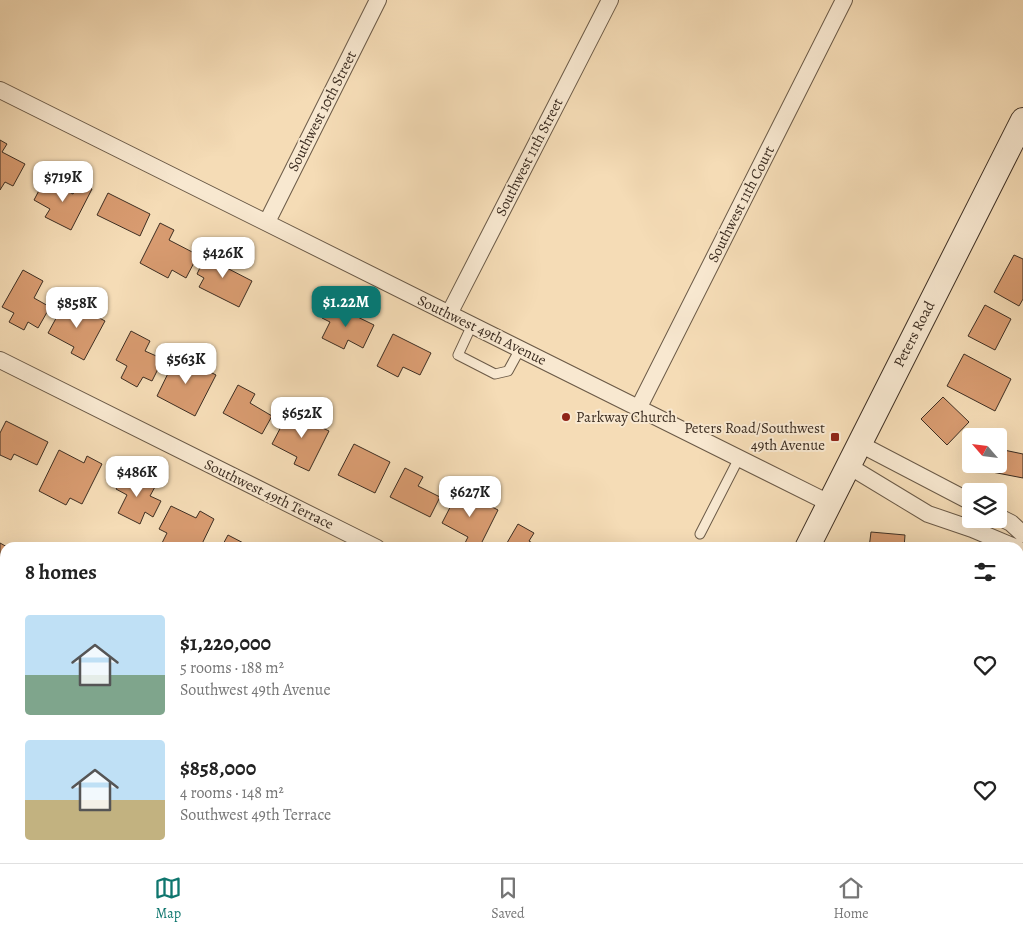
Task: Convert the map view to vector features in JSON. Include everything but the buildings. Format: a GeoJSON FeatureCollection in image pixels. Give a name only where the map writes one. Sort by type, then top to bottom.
{"type":"FeatureCollection","features":[{"type":"Feature","properties":{"kind":"main road","name":"Peters Road"},"geometry":{"type":"LineString","coordinates":[[810,542],[858,443],[1023,120]]}},
{"type":"Feature","properties":{"kind":"street","name":"Southwest 10th Street"},"geometry":{"type":"LineString","coordinates":[[266,222],[378,0]]}},
{"type":"Feature","properties":{"kind":"street","name":"Southwest 11th Street"},"geometry":{"type":"LineString","coordinates":[[449,314],[610,0]]}},
{"type":"Feature","properties":{"kind":"street","name":"Southwest 11th Court"},"geometry":{"type":"LineString","coordinates":[[639,407],[844,0]]}},
{"type":"Feature","properties":{"kind":"street","name":"Southwest 49th Avenue"},"geometry":{"type":"LineString","coordinates":[[0,90],[829,503]]}},
{"type":"Feature","properties":{"kind":"street","name":"Southwest 49th Terrace"},"geometry":{"type":"LineString","coordinates":[[0,360],[365,542]]}},
{"type":"Feature","properties":{"kind":"street"},"geometry":{"type":"LineString","coordinates":[[858,443],[962,497]]}},
{"type":"Feature","properties":{"kind":"street"},"geometry":{"type":"LineString","coordinates":[[847,465],[928,514],[972,528],[1004,542]]}},
{"type":"Feature","properties":{"kind":"street"},"geometry":{"type":"LineString","coordinates":[[1007,521],[1023,534]]}},
{"type":"Feature","properties":{"kind":"lane"},"geometry":{"type":"LineString","coordinates":[[472,325],[458,355],[495,374],[508,371],[520,349]]}},
{"type":"Feature","properties":{"kind":"lane"},"geometry":{"type":"LineString","coordinates":[[700,534],[739,458]]}},
{"type":"Feature","properties":{"kind":"place","name":"Parkway Church"},"geometry":{"type":"Point","coordinates":[566,417]}},
{"type":"Feature","properties":{"kind":"place","name":"Peters Road/Southwest 49th Avenue"},"geometry":{"type":"Point","coordinates":[835,437]}}]}
